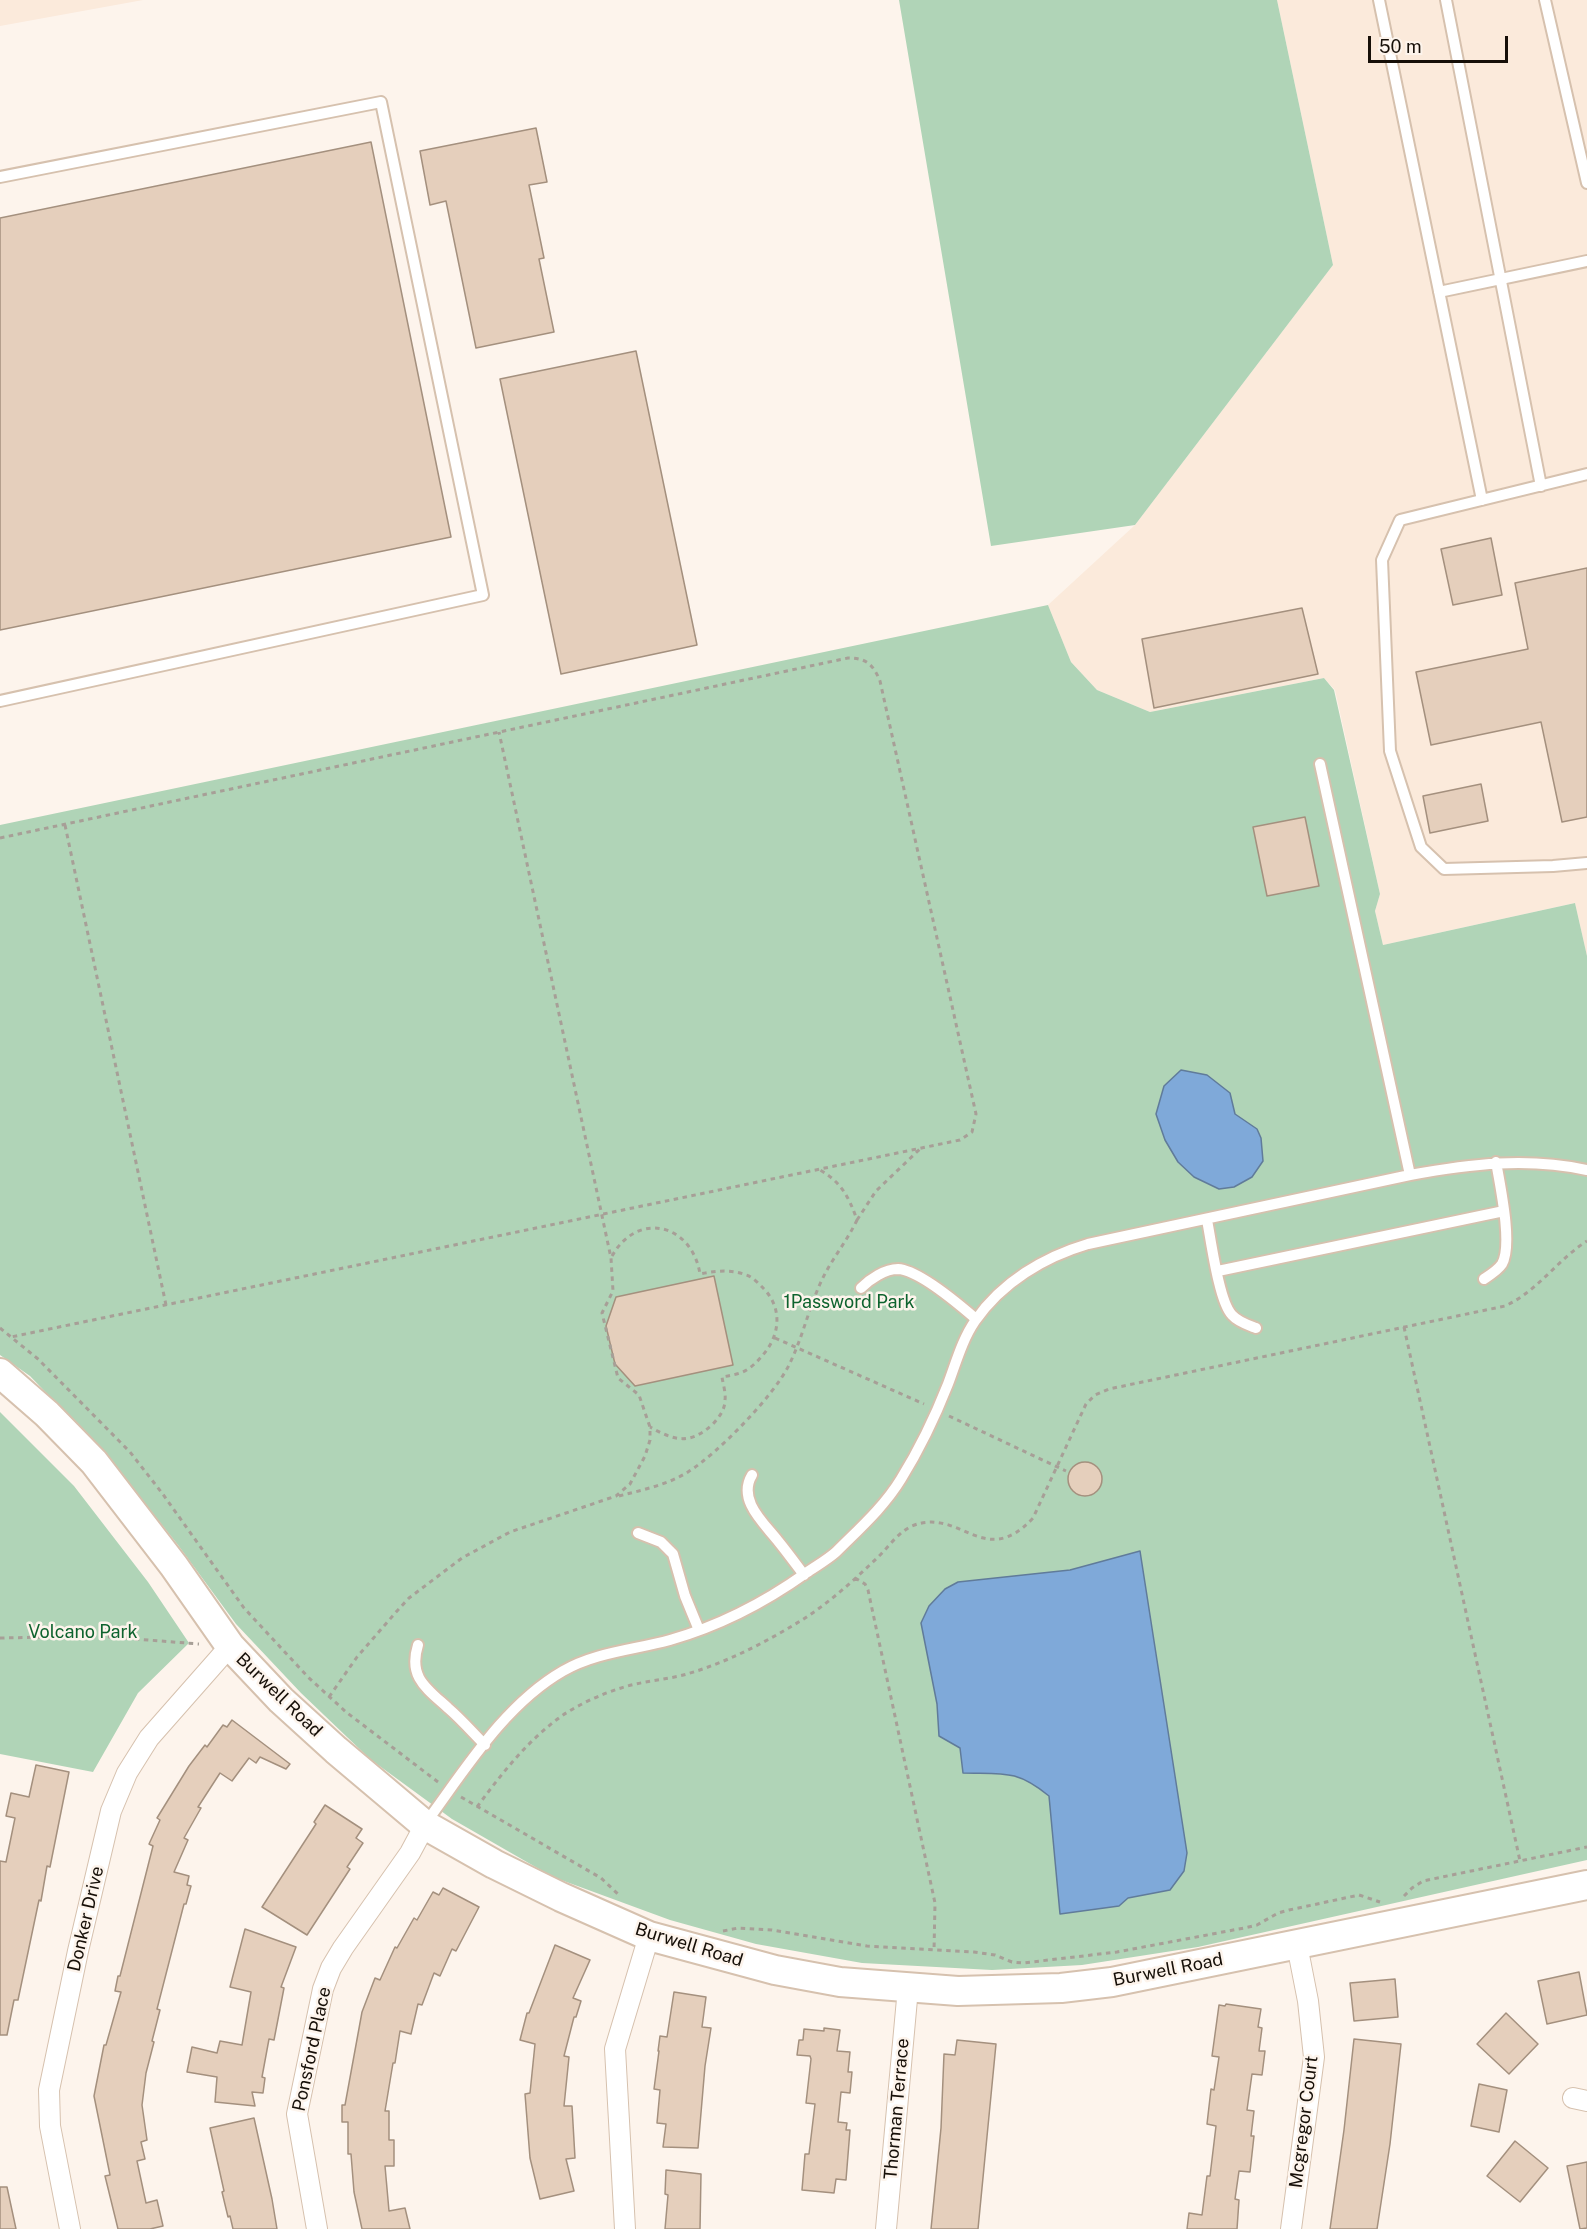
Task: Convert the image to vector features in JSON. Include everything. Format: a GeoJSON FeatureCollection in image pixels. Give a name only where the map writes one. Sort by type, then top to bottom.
{"type":"FeatureCollection","features":[{"type":"Feature","properties":{"kind":"main road","name":"Burwell Road"},"geometry":{"type":"LineString","coordinates":[[0,1373],[48,1413],[94,1462],[174,1566],[230,1646],[281,1700],[336,1750],[425,1825],[503,1869],[649,1936],[775,1970],[840,1982],[958,1991],[1061,1988],[1112,1982],[1587,1885]]}},
{"type":"Feature","properties":{"kind":"street","name":"Donker Drive"},"geometry":{"type":"LineString","coordinates":[[70,2229],[50,2126],[50,2090],[76,1961],[111,1811],[127,1773],[149,1738],[230,1646]]}},
{"type":"Feature","properties":{"kind":"street","name":"Ponsford Place"},"geometry":{"type":"LineString","coordinates":[[317,2229],[297,2114],[323,1989],[331,1968],[343,1948],[410,1853],[425,1825]]}},
{"type":"Feature","properties":{"kind":"street"},"geometry":{"type":"LineString","coordinates":[[625,2229],[615,2049],[649,1936]]}},
{"type":"Feature","properties":{"kind":"street","name":"Mcgregor Court"},"geometry":{"type":"LineString","coordinates":[[1291,2229],[1314,2057],[1308,2001],[1297,1945]]}},
{"type":"Feature","properties":{"kind":"street","name":"Thorman Terrace"},"geometry":{"type":"LineString","coordinates":[[886,2229],[908,1988]]}},
{"type":"Feature","properties":{"kind":"lane"},"geometry":{"type":"LineString","coordinates":[[1378,0],[1482,500]]}},
{"type":"Feature","properties":{"kind":"lane"},"geometry":{"type":"LineString","coordinates":[[1446,0],[1541,486]]}},
{"type":"Feature","properties":{"kind":"lane"},"geometry":{"type":"LineString","coordinates":[[1545,0],[1587,183]]}},
{"type":"Feature","properties":{"kind":"lane"},"geometry":{"type":"LineString","coordinates":[[0,177],[381,102],[483,596],[0,701]]}},
{"type":"Feature","properties":{"kind":"lane"},"geometry":{"type":"LineString","coordinates":[[1439,292],[1587,261]]}},
{"type":"Feature","properties":{"kind":"lane"},"geometry":{"type":"LineString","coordinates":[[1587,474],[1400,520],[1382,560],[1390,751],[1421,847],[1444,869],[1552,866],[1587,862]]}},
{"type":"Feature","properties":{"kind":"lane"},"geometry":{"type":"LineString","coordinates":[[1320,764],[1410,1174]]}},
{"type":"Feature","properties":{"kind":"lane"},"geometry":{"type":"LineString","coordinates":[[425,1825],[499,1724],[515,1708],[564,1670],[601,1655],[669,1640],[754,1607],[833,1555],[877,1511],[900,1480],[937,1410],[960,1351],[976,1319],[990,1302],[1018,1278],[1062,1251],[1410,1174],[1496,1162],[1530,1161],[1587,1170]]}},
{"type":"Feature","properties":{"kind":"lane"},"geometry":{"type":"LineString","coordinates":[[1484,1279],[1502,1265],[1504,1255],[1504,1210],[1496,1162]]}},
{"type":"Feature","properties":{"kind":"lane"},"geometry":{"type":"LineString","coordinates":[[1218,1271],[1504,1210]]}},
{"type":"Feature","properties":{"kind":"lane"},"geometry":{"type":"LineString","coordinates":[[1207,1220],[1224,1299],[1230,1314],[1242,1323],[1256,1328]]}},
{"type":"Feature","properties":{"kind":"lane"},"geometry":{"type":"LineString","coordinates":[[861,1288],[877,1275],[898,1269],[937,1288],[976,1319]]}},
{"type":"Feature","properties":{"kind":"lane"},"geometry":{"type":"LineString","coordinates":[[752,1475],[748,1492],[752,1508],[804,1575]]}},
{"type":"Feature","properties":{"kind":"lane"},"geometry":{"type":"LineString","coordinates":[[638,1533],[661,1542],[674,1554],[685,1596],[699,1630]]}},
{"type":"Feature","properties":{"kind":"lane"},"geometry":{"type":"LineString","coordinates":[[418,1645],[414,1660],[419,1677],[429,1692],[449,1708],[485,1745]]}},
{"type":"Feature","properties":{"kind":"path"},"geometry":{"type":"LineString","coordinates":[[0,838],[848,658],[861,658],[875,669],[880,681],[976,1114],[972,1131],[960,1140],[12,1337]]}},
{"type":"Feature","properties":{"kind":"path"},"geometry":{"type":"LineString","coordinates":[[498,732],[611,1258],[613,1291],[602,1313],[618,1378],[639,1395],[650,1427],[650,1440],[639,1469],[630,1484],[616,1497]]}},
{"type":"Feature","properties":{"kind":"path"},"geometry":{"type":"LineString","coordinates":[[64,824],[166,1305]]}},
{"type":"Feature","properties":{"kind":"path"},"geometry":{"type":"LineString","coordinates":[[329,1697],[357,1657],[409,1598],[462,1558],[510,1532],[668,1482],[687,1472],[711,1454],[747,1419],[788,1367],[820,1283],[849,1236],[856,1220],[876,1191],[922,1148]]}},
{"type":"Feature","properties":{"kind":"path"},"geometry":{"type":"LineString","coordinates":[[818,1170],[832,1177],[847,1194],[856,1220]]}},
{"type":"Feature","properties":{"kind":"path"},"geometry":{"type":"LineString","coordinates":[[611,1258],[618,1246],[630,1235],[649,1228],[664,1228],[678,1234],[689,1245],[698,1262],[700,1274],[715,1271],[747,1275],[772,1298],[777,1312],[775,1338],[756,1363],[741,1372],[722,1377],[726,1401],[721,1415],[699,1436],[686,1439],[669,1438],[650,1427]]}},
{"type":"Feature","properties":{"kind":"path"},"geometry":{"type":"LineString","coordinates":[[477,1808],[513,1760],[537,1736],[564,1715],[621,1688],[687,1674],[748,1650],[805,1618],[855,1578],[894,1539],[911,1526],[930,1521],[949,1525],[978,1538],[992,1540],[1007,1537],[1022,1530],[1033,1518],[1086,1404],[1095,1395],[1505,1306],[1521,1299],[1563,1258],[1587,1241]]}},
{"type":"Feature","properties":{"kind":"path"},"geometry":{"type":"LineString","coordinates":[[0,1328],[99,1419],[130,1452],[244,1608],[329,1697],[383,1742],[450,1791],[601,1878],[626,1901]]}},
{"type":"Feature","properties":{"kind":"path"},"geometry":{"type":"LineString","coordinates":[[1404,1328],[1520,1861]]}},
{"type":"Feature","properties":{"kind":"path"},"geometry":{"type":"LineString","coordinates":[[775,1338],[937,1410],[1066,1471]]}},
{"type":"Feature","properties":{"kind":"path"},"geometry":{"type":"LineString","coordinates":[[855,1578],[865,1584],[868,1590],[935,1903],[934,1951]]}},
{"type":"Feature","properties":{"kind":"path"},"geometry":{"type":"LineString","coordinates":[[0,1638],[97,1636],[199,1644]]}},
{"type":"Feature","properties":{"kind":"path"},"geometry":{"type":"LineString","coordinates":[[1397,1898],[1406,1896],[1412,1888],[1423,1881],[1587,1847]]}},
{"type":"Feature","properties":{"kind":"path"},"geometry":{"type":"LineString","coordinates":[[713,1929],[724,1931],[738,1928],[772,1930],[858,1945],[995,1955],[1012,1962],[1051,1961],[1145,1948],[1244,1928],[1257,1925],[1278,1913],[1359,1895],[1377,1903],[1387,1901]]}},
{"type":"Feature","properties":{"kind":"shaded area"},"geometry":{"type":"Polygon","coordinates":[[[0,0],[143,0],[0,26],[0,0]]]}},
{"type":"Feature","properties":{"kind":"shaded area"},"geometry":{"type":"Polygon","coordinates":[[[1277,0],[1587,0],[1587,956],[1575,903],[1383,945],[1375,911],[1380,894],[1335,690],[1324,678],[1150,712],[1097,690],[1071,662],[1048,605],[1135,525],[1333,265],[1277,0]]]}},
{"type":"Feature","properties":{"kind":"green space"},"geometry":{"type":"Polygon","coordinates":[[[899,0],[1277,0],[1333,265],[1135,525],[991,546],[899,0]]]}},
{"type":"Feature","properties":{"kind":"green space","name":"1Password Park"},"geometry":{"type":"Polygon","coordinates":[[[1048,605],[1071,662],[1097,690],[1150,712],[1324,678],[1334,690],[1380,894],[1375,911],[1383,945],[1575,903],[1587,956],[1587,1860],[1198,1947],[1082,1965],[992,1970],[862,1963],[756,1944],[670,1920],[553,1877],[452,1819],[370,1759],[301,1693],[236,1624],[178,1545],[107,1456],[30,1376],[0,1355],[0,825],[1048,605]]]}},
{"type":"Feature","properties":{"kind":"green space","name":"Volcano Park"},"geometry":{"type":"Polygon","coordinates":[[[0,1412],[74,1486],[148,1582],[189,1643],[138,1693],[93,1772],[0,1754],[0,1412]]]}},
{"type":"Feature","properties":{"kind":"water"},"geometry":{"type":"Polygon","coordinates":[[[1181,1070],[1207,1075],[1230,1093],[1235,1114],[1257,1129],[1261,1138],[1263,1161],[1252,1177],[1234,1187],[1219,1189],[1194,1177],[1178,1162],[1165,1140],[1156,1114],[1164,1086],[1181,1070]]]}},
{"type":"Feature","properties":{"kind":"water"},"geometry":{"type":"Polygon","coordinates":[[[1140,1551],[1187,1853],[1184,1871],[1170,1890],[1128,1898],[1119,1906],[1060,1914],[1049,1796],[1018,1777],[963,1773],[960,1748],[939,1736],[937,1704],[921,1623],[929,1606],[945,1589],[958,1582],[1070,1570],[1140,1551]]]}},
{"type":"Feature","properties":{"kind":"building"},"geometry":{"type":"Polygon","coordinates":[[[536,128],[547,182],[529,185],[544,258],[539,259],[554,332],[476,348],[446,201],[430,205],[420,151],[536,128]]]}},
{"type":"Feature","properties":{"kind":"building"},"geometry":{"type":"Polygon","coordinates":[[[371,142],[451,537],[0,630],[0,218],[371,142]]]}},
{"type":"Feature","properties":{"kind":"building"},"geometry":{"type":"Polygon","coordinates":[[[636,351],[697,645],[561,674],[500,379],[636,351]]]}},
{"type":"Feature","properties":{"kind":"building"},"geometry":{"type":"Polygon","coordinates":[[[1491,538],[1502,595],[1453,605],[1441,549],[1491,538]]]}},
{"type":"Feature","properties":{"kind":"building"},"geometry":{"type":"Polygon","coordinates":[[[1587,568],[1587,817],[1562,822],[1541,722],[1431,745],[1416,672],[1528,649],[1515,583],[1587,568]]]}},
{"type":"Feature","properties":{"kind":"building"},"geometry":{"type":"Polygon","coordinates":[[[1302,608],[1318,674],[1154,708],[1142,639],[1302,608]]]}},
{"type":"Feature","properties":{"kind":"building"},"geometry":{"type":"Polygon","coordinates":[[[1481,784],[1488,821],[1430,833],[1423,796],[1481,784]]]}},
{"type":"Feature","properties":{"kind":"building"},"geometry":{"type":"Polygon","coordinates":[[[1305,817],[1319,886],[1267,896],[1253,827],[1305,817]]]}},
{"type":"Feature","properties":{"kind":"building"},"geometry":{"type":"Polygon","coordinates":[[[714,1276],[733,1365],[635,1386],[615,1364],[606,1326],[616,1297],[714,1276]]]}},
{"type":"Feature","properties":{"kind":"building"},"geometry":{"type":"Polygon","coordinates":[[[1085,1462],[1097,1467],[1102,1479],[1097,1491],[1085,1496],[1073,1491],[1068,1479],[1073,1467],[1085,1462]]]}},
{"type":"Feature","properties":{"kind":"building"},"geometry":{"type":"Polygon","coordinates":[[[232,1720],[290,1764],[286,1769],[260,1757],[256,1763],[249,1758],[232,1781],[220,1773],[198,1807],[201,1808],[184,1838],[188,1840],[174,1872],[189,1876],[187,1885],[191,1886],[186,1904],[184,1904],[157,2009],[160,2010],[152,2041],[154,2042],[146,2073],[142,2105],[147,2140],[141,2142],[145,2159],[137,2161],[146,2203],[157,2200],[163,2226],[150,2229],[118,2229],[105,2176],[110,2175],[94,2096],[104,2045],[106,2045],[121,1992],[115,1991],[118,1976],[120,1976],[153,1846],[149,1844],[160,1820],[157,1818],[189,1766],[205,1745],[207,1747],[223,1725],[227,1727],[232,1720]]]}},
{"type":"Feature","properties":{"kind":"building"},"geometry":{"type":"Polygon","coordinates":[[[36,1765],[69,1772],[50,1867],[47,1866],[18,2000],[14,2000],[7,2035],[0,2035],[0,1861],[6,1862],[15,1818],[6,1816],[11,1793],[29,1797],[36,1765]]]}},
{"type":"Feature","properties":{"kind":"building"},"geometry":{"type":"Polygon","coordinates":[[[325,1805],[362,1829],[356,1838],[363,1843],[347,1867],[350,1869],[307,1935],[262,1907],[316,1824],[314,1822],[325,1805]]]}},
{"type":"Feature","properties":{"kind":"building"},"geometry":{"type":"Polygon","coordinates":[[[443,1888],[479,1907],[456,1951],[452,1949],[440,1976],[434,1973],[422,2005],[418,2004],[411,2034],[400,2031],[395,2063],[393,2063],[385,2111],[389,2111],[389,2140],[394,2140],[394,2166],[385,2166],[389,2211],[405,2208],[410,2229],[362,2229],[354,2192],[351,2154],[348,2154],[348,2122],[342,2122],[342,2105],[345,2105],[362,2012],[375,1978],[380,1980],[395,1947],[397,1948],[414,1918],[417,1920],[433,1892],[439,1895],[443,1888]]]}},
{"type":"Feature","properties":{"kind":"building"},"geometry":{"type":"Polygon","coordinates":[[[245,1929],[296,1947],[281,1987],[284,1988],[274,2040],[269,2039],[262,2077],[265,2078],[263,2093],[252,2092],[255,2106],[215,2102],[217,2077],[187,2072],[192,2047],[217,2053],[220,2041],[242,2045],[251,1992],[230,1987],[245,1929]]]}},
{"type":"Feature","properties":{"kind":"building"},"geometry":{"type":"Polygon","coordinates":[[[555,1945],[590,1960],[573,1998],[581,2001],[576,2017],[574,2017],[564,2056],[569,2057],[564,2106],[572,2106],[575,2158],[566,2159],[574,2191],[540,2199],[530,2158],[525,2094],[530,2093],[535,2044],[520,2040],[527,2013],[529,2013],[555,1945]]]}},
{"type":"Feature","properties":{"kind":"building"},"geometry":{"type":"Polygon","coordinates":[[[1579,1972],[1587,2015],[1547,2024],[1538,1981],[1579,1972]]]}},
{"type":"Feature","properties":{"kind":"building"},"geometry":{"type":"Polygon","coordinates":[[[1395,1979],[1398,2017],[1354,2021],[1350,1983],[1395,1979]]]}},
{"type":"Feature","properties":{"kind":"building"},"geometry":{"type":"Polygon","coordinates":[[[674,1992],[706,1997],[702,2027],[711,2028],[705,2066],[698,2148],[663,2147],[666,2124],[657,2123],[660,2090],[654,2089],[658,2051],[660,2036],[667,2037],[674,1992]]]}},
{"type":"Feature","properties":{"kind":"building"},"geometry":{"type":"Polygon","coordinates":[[[1226,2004],[1261,2009],[1258,2027],[1262,2028],[1259,2051],[1265,2051],[1262,2075],[1252,2074],[1247,2110],[1254,2111],[1250,2172],[1239,2171],[1235,2199],[1239,2200],[1237,2229],[1187,2229],[1189,2213],[1202,2215],[1207,2176],[1210,2176],[1216,2126],[1207,2124],[1211,2089],[1214,2090],[1219,2057],[1212,2056],[1219,2005],[1225,2006],[1226,2004]]]}},
{"type":"Feature","properties":{"kind":"building"},"geometry":{"type":"Polygon","coordinates":[[[1506,2013],[1538,2044],[1509,2074],[1477,2044],[1506,2013]]]}},
{"type":"Feature","properties":{"kind":"building"},"geometry":{"type":"Polygon","coordinates":[[[824,2028],[840,2030],[837,2051],[850,2052],[848,2072],[852,2072],[850,2093],[841,2092],[838,2122],[847,2123],[846,2130],[850,2130],[846,2180],[836,2179],[834,2193],[802,2190],[805,2154],[809,2154],[815,2104],[806,2103],[811,2059],[810,2056],[797,2055],[799,2040],[803,2040],[804,2029],[824,2031],[824,2028]]]}},
{"type":"Feature","properties":{"kind":"building"},"geometry":{"type":"Polygon","coordinates":[[[1354,2039],[1401,2044],[1390,2144],[1377,2229],[1330,2229],[1344,2130],[1354,2039]]]}},
{"type":"Feature","properties":{"kind":"building"},"geometry":{"type":"Polygon","coordinates":[[[957,2040],[996,2044],[978,2229],[931,2229],[941,2128],[944,2054],[955,2055],[957,2040]]]}},
{"type":"Feature","properties":{"kind":"building"},"geometry":{"type":"Polygon","coordinates":[[[1479,2084],[1507,2090],[1499,2132],[1471,2126],[1479,2084]]]}},
{"type":"Feature","properties":{"kind":"building"},"geometry":{"type":"Polygon","coordinates":[[[254,2118],[277,2229],[233,2229],[222,2192],[224,2191],[210,2128],[254,2118]]]}},
{"type":"Feature","properties":{"kind":"building"},"geometry":{"type":"Polygon","coordinates":[[[1515,2141],[1548,2168],[1520,2202],[1487,2176],[1515,2141]]]}},
{"type":"Feature","properties":{"kind":"building"},"geometry":{"type":"Polygon","coordinates":[[[1587,2162],[1587,2228],[1580,2229],[1567,2166],[1587,2162]]]}},
{"type":"Feature","properties":{"kind":"building"},"geometry":{"type":"Polygon","coordinates":[[[666,2170],[701,2174],[700,2229],[665,2229],[668,2195],[665,2194],[666,2170]]]}},
{"type":"Feature","properties":{"kind":"building"},"geometry":{"type":"Polygon","coordinates":[[[0,2187],[7,2187],[16,2229],[0,2229],[0,2187]]]}}]}
